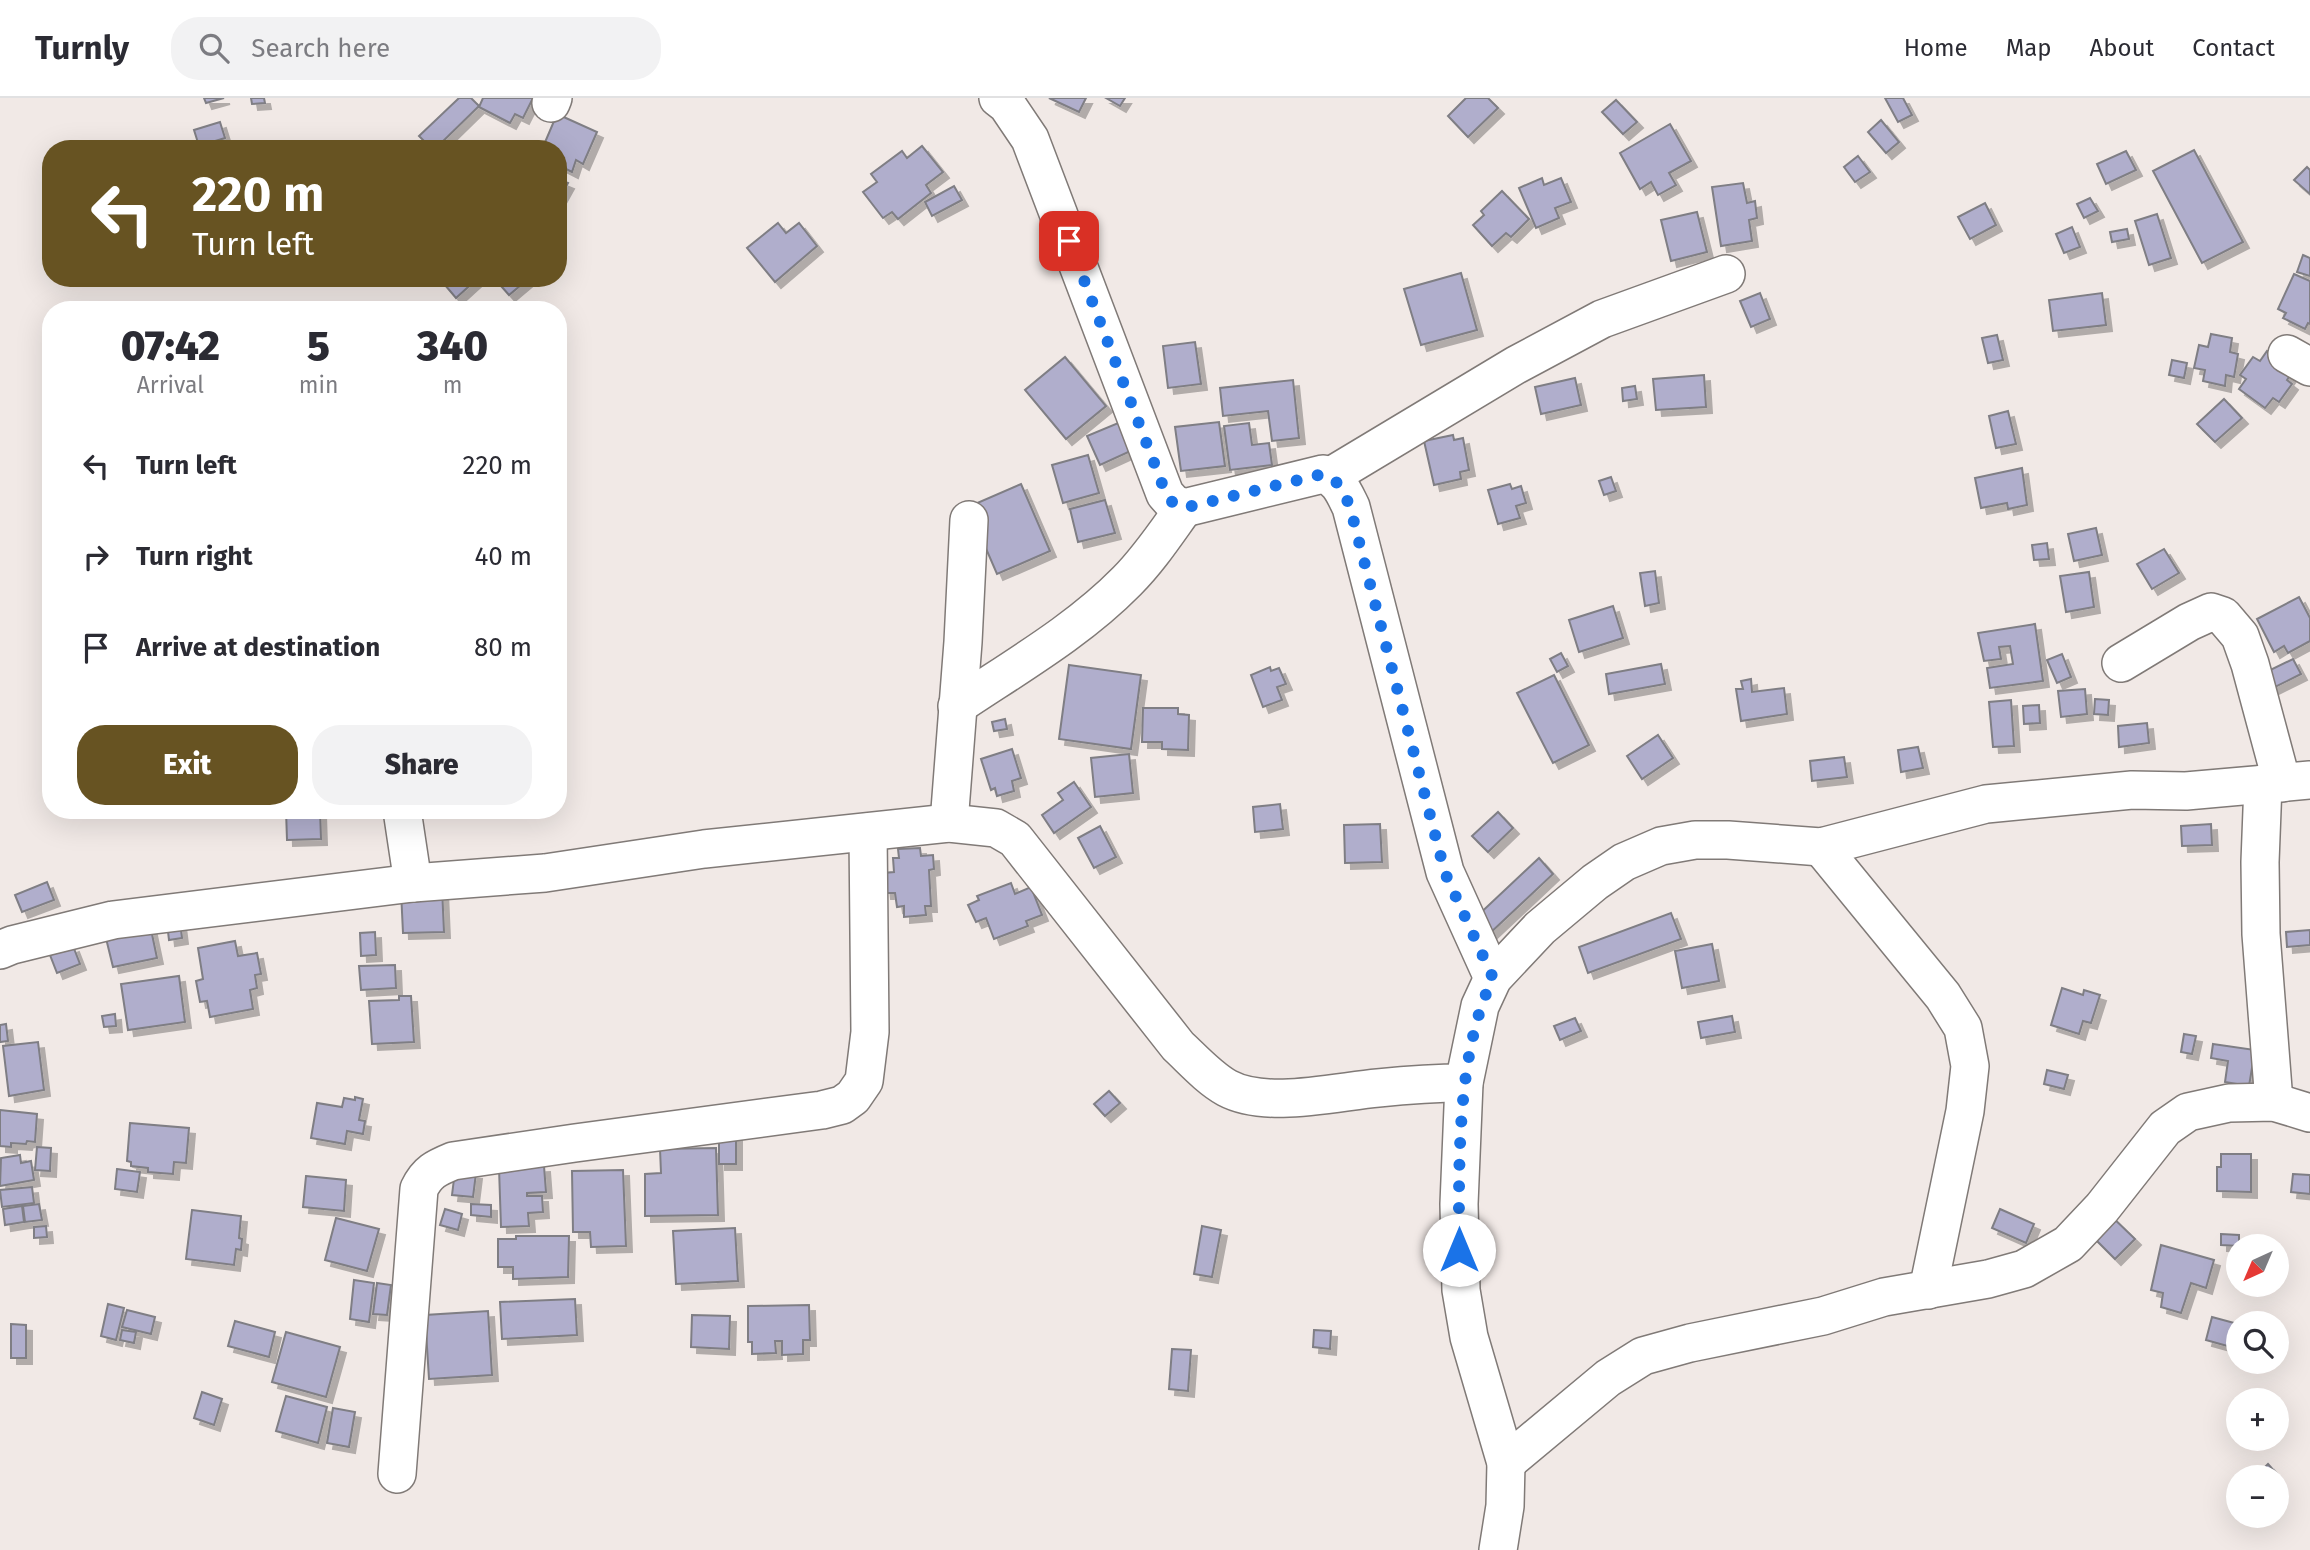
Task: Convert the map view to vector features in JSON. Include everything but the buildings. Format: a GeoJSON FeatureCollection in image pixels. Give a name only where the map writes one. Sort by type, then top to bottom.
{"type":"FeatureCollection","features":[{"type":"Feature","properties":{"kind":"street"},"geometry":{"type":"LineString","coordinates":[[998,98],[1007,105],[1030,139],[1166,494],[1173,503],[1184,508],[1323,474],[1331,476],[1340,485],[1350,507],[1445,873],[1493,978]]}},
{"type":"Feature","properties":{"kind":"street"},"geometry":{"type":"LineString","coordinates":[[1331,476],[1516,365],[1602,319],[1726,274]]}},
{"type":"Feature","properties":{"kind":"street"},"geometry":{"type":"LineString","coordinates":[[957,706],[1091,613],[1127,581],[1184,508]]}},
{"type":"Feature","properties":{"kind":"street"},"geometry":{"type":"LineString","coordinates":[[949,823],[969,520]]}},
{"type":"Feature","properties":{"kind":"street"},"geometry":{"type":"LineString","coordinates":[[2121,663],[2189,622],[2211,612],[2223,616],[2240,636],[2250,664],[2285,782],[2260,862],[2261,934],[2274,1102]]}},
{"type":"Feature","properties":{"kind":"street"},"geometry":{"type":"LineString","coordinates":[[1498,1550],[1505,1506],[1506,1463],[1469,1337],[1461,1290],[1459,1204],[1464,1083],[1480,1006],[1493,978],[1540,928],[1578,895],[1624,862],[1661,846],[1695,840],[1728,840],[1821,847],[1986,804],[2132,790],[2186,791],[2285,782]]}},
{"type":"Feature","properties":{"kind":"street"},"geometry":{"type":"LineString","coordinates":[[403,819],[413,883]]}},
{"type":"Feature","properties":{"kind":"street"},"geometry":{"type":"LineString","coordinates":[[0,950],[113,920],[413,883],[545,873],[704,849],[949,823],[996,828],[1015,839],[1178,1046],[1206,1073],[1228,1089],[1257,1097],[1293,1097],[1421,1083],[1464,1083]]}},
{"type":"Feature","properties":{"kind":"street"},"geometry":{"type":"LineString","coordinates":[[397,1474],[419,1189],[425,1177],[436,1168],[453,1161],[822,1110],[842,1105],[853,1097],[864,1081],[870,1032],[868,832]]}},
{"type":"Feature","properties":{"kind":"street"},"geometry":{"type":"LineString","coordinates":[[1821,847],[1943,996],[1963,1028],[1970,1066],[1965,1111],[1928,1290]]}},
{"type":"Feature","properties":{"kind":"street"},"geometry":{"type":"LineString","coordinates":[[1506,1463],[1608,1378],[1643,1356],[1690,1343],[1823,1316],[1884,1297],[2024,1269],[2068,1244],[2102,1208],[2165,1128],[2188,1112],[2228,1103],[2274,1102],[2310,1113]]}},
{"type":"Feature","properties":{"kind":"route"},"geometry":{"type":"LineString","coordinates":[[1069,241],[1166,494],[1173,503],[1184,508],[1323,474],[1331,476],[1340,485],[1350,507],[1445,873],[1493,978],[1480,1006],[1464,1083],[1459,1250]]}}]}
